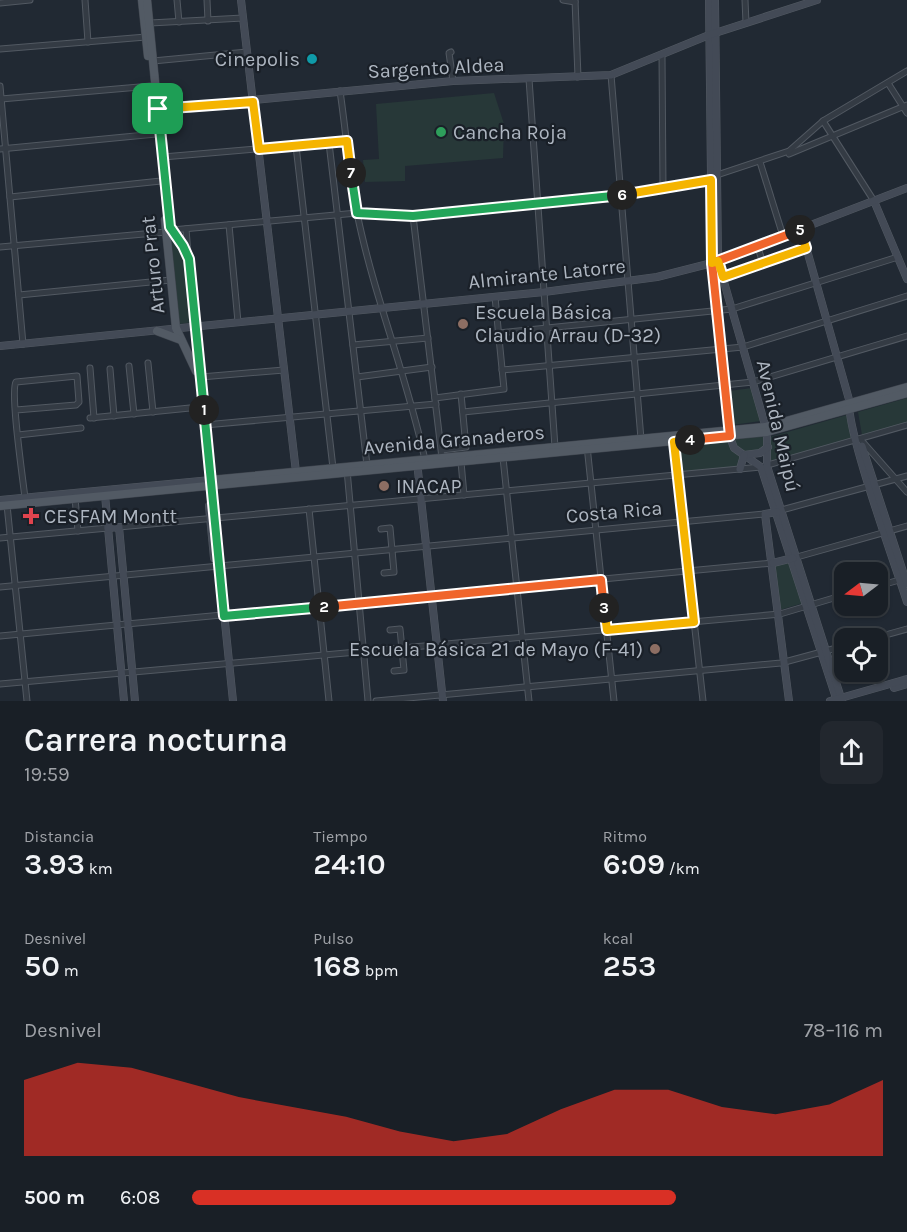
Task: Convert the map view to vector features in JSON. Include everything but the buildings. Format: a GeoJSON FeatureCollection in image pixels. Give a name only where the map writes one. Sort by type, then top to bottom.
{"type":"FeatureCollection","features":[{"type":"Feature","properties":{"kind":"main road","name":"Arturo Prat"},"geometry":{"type":"LineString","coordinates":[[142,0],[160,182],[169,231],[183,246],[189,259],[197,326],[209,483]]}},
{"type":"Feature","properties":{"kind":"main road","name":"Arturo Prat"},"geometry":{"type":"LineString","coordinates":[[147,0],[163,157],[176,328],[194,362],[209,483]]}},
{"type":"Feature","properties":{"kind":"main road"},"geometry":{"type":"LineString","coordinates":[[157,331],[182,340]]}},
{"type":"Feature","properties":{"kind":"main road","name":"Avenida Granaderos"},"geometry":{"type":"LineString","coordinates":[[850,407],[907,387]]}},
{"type":"Feature","properties":{"kind":"main road","name":"Avenida Granaderos"},"geometry":{"type":"LineString","coordinates":[[2,503],[105,495],[333,468],[348,470],[368,465],[461,462],[641,439],[766,430],[907,393]]}},
{"type":"Feature","properties":{"kind":"main road","name":"Avenida Granaderos"},"geometry":{"type":"LineString","coordinates":[[209,483],[420,462],[442,454],[674,442],[730,433]]}},
{"type":"Feature","properties":{"kind":"street"},"geometry":{"type":"LineString","coordinates":[[0,3],[30,0]]}},
{"type":"Feature","properties":{"kind":"street"},"geometry":{"type":"LineString","coordinates":[[85,0],[88,42]]}},
{"type":"Feature","properties":{"kind":"street"},"geometry":{"type":"LineString","coordinates":[[177,0],[179,22]]}},
{"type":"Feature","properties":{"kind":"street"},"geometry":{"type":"LineString","coordinates":[[207,0],[208,21]]}},
{"type":"Feature","properties":{"kind":"street"},"geometry":{"type":"LineString","coordinates":[[241,0],[296,472]]}},
{"type":"Feature","properties":{"kind":"street"},"geometry":{"type":"LineString","coordinates":[[563,0],[575,1],[578,77]]}},
{"type":"Feature","properties":{"kind":"street"},"geometry":{"type":"LineString","coordinates":[[709,0],[712,34],[715,262]]}},
{"type":"Feature","properties":{"kind":"street"},"geometry":{"type":"LineString","coordinates":[[712,34],[715,0]]}},
{"type":"Feature","properties":{"kind":"street"},"geometry":{"type":"LineString","coordinates":[[745,0],[746,23]]}},
{"type":"Feature","properties":{"kind":"street","name":"Sargento Aldea"},"geometry":{"type":"LineString","coordinates":[[158,109],[253,102],[455,80],[611,75],[712,34],[817,0]]}},
{"type":"Feature","properties":{"kind":"street"},"geometry":{"type":"LineString","coordinates":[[150,23],[243,18]]}},
{"type":"Feature","properties":{"kind":"street"},"geometry":{"type":"LineString","coordinates":[[0,49],[146,37]]}},
{"type":"Feature","properties":{"kind":"street"},"geometry":{"type":"LineString","coordinates":[[153,60],[247,52]]}},
{"type":"Feature","properties":{"kind":"street"},"geometry":{"type":"LineString","coordinates":[[662,55],[663,190]]}},
{"type":"Feature","properties":{"kind":"street"},"geometry":{"type":"LineString","coordinates":[[775,157],[798,146],[823,121],[907,72]]}},
{"type":"Feature","properties":{"kind":"street"},"geometry":{"type":"LineString","coordinates":[[611,75],[630,282],[641,439]]}},
{"type":"Feature","properties":{"kind":"street"},"geometry":{"type":"LineString","coordinates":[[529,79],[555,447]]}},
{"type":"Feature","properties":{"kind":"street"},"geometry":{"type":"LineString","coordinates":[[0,247],[357,213],[413,216],[663,190],[714,177],[775,157],[906,108],[888,83]]}},
{"type":"Feature","properties":{"kind":"street"},"geometry":{"type":"LineString","coordinates":[[0,86],[3,148],[10,197],[23,344]]}},
{"type":"Feature","properties":{"kind":"street"},"geometry":{"type":"LineString","coordinates":[[1,99],[151,86]]}},
{"type":"Feature","properties":{"kind":"street"},"geometry":{"type":"LineString","coordinates":[[340,91],[357,213],[382,308],[414,406],[420,462],[420,498],[443,698]]}},
{"type":"Feature","properties":{"kind":"street"},"geometry":{"type":"LineString","coordinates":[[823,121],[874,201],[898,258],[905,269],[907,279]]}},
{"type":"Feature","properties":{"kind":"street"},"geometry":{"type":"LineString","coordinates":[[813,129],[811,138],[818,142]]}},
{"type":"Feature","properties":{"kind":"street"},"geometry":{"type":"LineString","coordinates":[[3,148],[156,134]]}},
{"type":"Feature","properties":{"kind":"street"},"geometry":{"type":"LineString","coordinates":[[163,157],[347,141]]}},
{"type":"Feature","properties":{"kind":"street"},"geometry":{"type":"LineString","coordinates":[[329,143],[368,465]]}},
{"type":"Feature","properties":{"kind":"street"},"geometry":{"type":"LineString","coordinates":[[296,146],[333,468]]}},
{"type":"Feature","properties":{"kind":"street"},"geometry":{"type":"LineString","coordinates":[[760,162],[783,236]]}},
{"type":"Feature","properties":{"kind":"street"},"geometry":{"type":"LineString","coordinates":[[10,197],[160,182]]}},
{"type":"Feature","properties":{"kind":"street","name":"Almirante Latorre"},"geometry":{"type":"LineString","coordinates":[[0,346],[630,282],[675,274],[715,262],[907,188]]}},
{"type":"Feature","properties":{"kind":"street"},"geometry":{"type":"LineString","coordinates":[[413,216],[442,454],[466,447],[461,394]]}},
{"type":"Feature","properties":{"kind":"street"},"geometry":{"type":"LineString","coordinates":[[228,225],[238,322]]}},
{"type":"Feature","properties":{"kind":"street","name":"Arturo Prat"},"geometry":{"type":"LineString","coordinates":[[186,229],[189,259]]}},
{"type":"Feature","properties":{"kind":"street"},"geometry":{"type":"LineString","coordinates":[[801,229],[858,440],[905,580],[907,602]]}},
{"type":"Feature","properties":{"kind":"street"},"geometry":{"type":"LineString","coordinates":[[757,245],[764,263]]}},
{"type":"Feature","properties":{"kind":"street"},"geometry":{"type":"LineString","coordinates":[[723,277],[806,248]]}},
{"type":"Feature","properties":{"kind":"street"},"geometry":{"type":"LineString","coordinates":[[499,333],[732,309],[898,258]]}},
{"type":"Feature","properties":{"kind":"street","name":"Avenida Maipú"},"geometry":{"type":"LineString","coordinates":[[715,262],[723,277],[766,430],[768,447],[764,466],[839,700]]}},
{"type":"Feature","properties":{"kind":"street","name":"Avenida Maipú"},"geometry":{"type":"LineString","coordinates":[[715,262],[730,433],[734,448],[764,466]]}},
{"type":"Feature","properties":{"kind":"street"},"geometry":{"type":"LineString","coordinates":[[19,295],[171,280]]}},
{"type":"Feature","properties":{"kind":"street"},"geometry":{"type":"LineString","coordinates":[[502,370],[743,347],[907,296]]}},
{"type":"Feature","properties":{"kind":"street"},"geometry":{"type":"LineString","coordinates":[[205,425],[414,406],[461,394],[504,389],[495,297]]}},
{"type":"Feature","properties":{"kind":"street"},"geometry":{"type":"LineString","coordinates":[[463,412],[726,387],[753,382],[907,336]]}},
{"type":"Feature","properties":{"kind":"street"},"geometry":{"type":"LineString","coordinates":[[353,345],[428,338]]}},
{"type":"Feature","properties":{"kind":"street"},"geometry":{"type":"LineString","coordinates":[[148,363],[153,412]]}},
{"type":"Feature","properties":{"kind":"street"},"geometry":{"type":"LineString","coordinates":[[129,366],[134,414]]}},
{"type":"Feature","properties":{"kind":"street"},"geometry":{"type":"LineString","coordinates":[[357,376],[432,367]]}},
{"type":"Feature","properties":{"kind":"street"},"geometry":{"type":"LineString","coordinates":[[90,368],[92,418],[200,407]]}},
{"type":"Feature","properties":{"kind":"street"},"geometry":{"type":"LineString","coordinates":[[110,369],[114,416]]}},
{"type":"Feature","properties":{"kind":"street"},"geometry":{"type":"LineString","coordinates":[[201,377],[284,370]]}},
{"type":"Feature","properties":{"kind":"street"},"geometry":{"type":"LineString","coordinates":[[16,410],[76,405],[79,402],[77,376],[16,382],[14,386],[18,435],[25,498]]}},
{"type":"Feature","properties":{"kind":"street"},"geometry":{"type":"LineString","coordinates":[[0,538],[591,481],[677,476],[740,469],[764,466],[907,425]]}},
{"type":"Feature","properties":{"kind":"street"},"geometry":{"type":"LineString","coordinates":[[18,435],[81,428]]}},
{"type":"Feature","properties":{"kind":"street"},"geometry":{"type":"LineString","coordinates":[[858,440],[907,492]]}},
{"type":"Feature","properties":{"kind":"street"},"geometry":{"type":"LineString","coordinates":[[674,442],[703,701]]}},
{"type":"Feature","properties":{"kind":"street"},"geometry":{"type":"LineString","coordinates":[[587,447],[614,701]]}},
{"type":"Feature","properties":{"kind":"street"},"geometry":{"type":"LineString","coordinates":[[740,469],[744,455],[760,453],[768,447]]}},
{"type":"Feature","properties":{"kind":"street"},"geometry":{"type":"LineString","coordinates":[[503,458],[529,701]]}},
{"type":"Feature","properties":{"kind":"street"},"geometry":{"type":"LineString","coordinates":[[461,462],[464,495]]}},
{"type":"Feature","properties":{"kind":"street"},"geometry":{"type":"LineString","coordinates":[[348,470],[368,701]]}},
{"type":"Feature","properties":{"kind":"street","name":"Costa Rica"},"geometry":{"type":"LineString","coordinates":[[0,587],[765,514],[907,476]]}},
{"type":"Feature","properties":{"kind":"street","name":"Arturo Prat"},"geometry":{"type":"LineString","coordinates":[[209,483],[231,701]]}},
{"type":"Feature","properties":{"kind":"street","name":"Avenida Granaderos"},"geometry":{"type":"LineString","coordinates":[[2,503],[25,498],[209,483]]}},
{"type":"Feature","properties":{"kind":"street"},"geometry":{"type":"LineString","coordinates":[[105,495],[124,701]]}},
{"type":"Feature","properties":{"kind":"street"},"geometry":{"type":"LineString","coordinates":[[75,498],[78,531]]}},
{"type":"Feature","properties":{"kind":"street"},"geometry":{"type":"LineString","coordinates":[[2,503],[11,537],[27,701]]}},
{"type":"Feature","properties":{"kind":"street"},"geometry":{"type":"LineString","coordinates":[[309,508],[329,701]]}},
{"type":"Feature","properties":{"kind":"street"},"geometry":{"type":"LineString","coordinates":[[765,514],[780,614],[789,701]]}},
{"type":"Feature","properties":{"kind":"street"},"geometry":{"type":"LineString","coordinates":[[0,636],[773,563],[907,526]]}},
{"type":"Feature","properties":{"kind":"street"},"geometry":{"type":"LineString","coordinates":[[119,527],[135,701]]}},
{"type":"Feature","properties":{"kind":"street"},"geometry":{"type":"LineString","coordinates":[[381,530],[390,528],[394,572],[384,573]]}},
{"type":"Feature","properties":{"kind":"street"},"geometry":{"type":"LineString","coordinates":[[888,584],[905,580]]}},
{"type":"Feature","properties":{"kind":"street"},"geometry":{"type":"LineString","coordinates":[[0,684],[780,614],[834,598]]}},
{"type":"Feature","properties":{"kind":"street"},"geometry":{"type":"LineString","coordinates":[[390,630],[400,629],[402,648],[404,670],[394,671]]}},
{"type":"Feature","properties":{"kind":"street"},"geometry":{"type":"LineString","coordinates":[[888,634],[907,629]]}},
{"type":"Feature","properties":{"kind":"street"},"geometry":{"type":"LineString","coordinates":[[376,701],[443,698],[528,687],[785,662],[834,649]]}},
{"type":"Feature","properties":{"kind":"street"},"geometry":{"type":"LineString","coordinates":[[839,700],[907,679]]}},
{"type":"Feature","properties":{"kind":"street"},"geometry":{"type":"LineString","coordinates":[[839,700],[907,684]]}},
{"type":"Feature","properties":{"kind":"shaded area","name":"Cancha Roja"},"geometry":{"type":"Polygon","coordinates":[[[494,93],[504,124],[503,158],[405,166],[405,181],[365,182],[363,160],[379,159],[376,104],[494,93]]]}},
{"type":"Feature","properties":{"kind":"shaded area"},"geometry":{"type":"Polygon","coordinates":[[[170,237],[185,257],[193,322],[179,324],[170,237]]]}},
{"type":"Feature","properties":{"kind":"shaded area"},"geometry":{"type":"Polygon","coordinates":[[[752,388],[761,421],[732,425],[729,391],[752,388]]]}},
{"type":"Feature","properties":{"kind":"shaded area"},"geometry":{"type":"Polygon","coordinates":[[[907,398],[907,423],[862,435],[858,412],[907,398]]]}},
{"type":"Feature","properties":{"kind":"shaded area"},"geometry":{"type":"Polygon","coordinates":[[[847,415],[853,439],[769,461],[770,437],[847,415]]]}},
{"type":"Feature","properties":{"kind":"shaded area"},"geometry":{"type":"Polygon","coordinates":[[[764,435],[765,447],[744,453],[732,438],[764,435]]]}},
{"type":"Feature","properties":{"kind":"shaded area"},"geometry":{"type":"Polygon","coordinates":[[[729,440],[741,460],[738,467],[681,473],[678,445],[729,440]]]}},
{"type":"Feature","properties":{"kind":"shaded area"},"geometry":{"type":"Polygon","coordinates":[[[789,563],[803,603],[780,610],[775,565],[789,563]]]}},
{"type":"Feature","properties":{"kind":"place","name":"Cinepolis"},"geometry":{"type":"Point","coordinates":[312,59]}},
{"type":"Feature","properties":{"kind":"place","name":"Cancha Roja"},"geometry":{"type":"Point","coordinates":[441,132]}},
{"type":"Feature","properties":{"kind":"place","name":"Escuela Básica Claudio Arrau (D-32)"},"geometry":{"type":"Point","coordinates":[463,324]}},
{"type":"Feature","properties":{"kind":"place","name":"INACAP"},"geometry":{"type":"Point","coordinates":[384,486]}},
{"type":"Feature","properties":{"kind":"place","name":"CESFAM Montt"},"geometry":{"type":"Point","coordinates":[31,516]}},
{"type":"Feature","properties":{"kind":"place","name":"Escuela Básica 21 de Mayo (F-41)"},"geometry":{"type":"Point","coordinates":[655,649]}},
{"type":"Feature","properties":{"kind":"route"},"geometry":{"type":"LineString","coordinates":[[158,109],[170,227],[189,259],[224,616],[601,580],[607,630],[694,622],[674,442],[730,436],[719,311],[712,263],[801,229],[806,248],[723,277],[718,261],[712,263],[711,180],[663,190],[580,201],[413,216],[357,213],[347,141],[259,149],[253,102],[158,109]]}}]}
